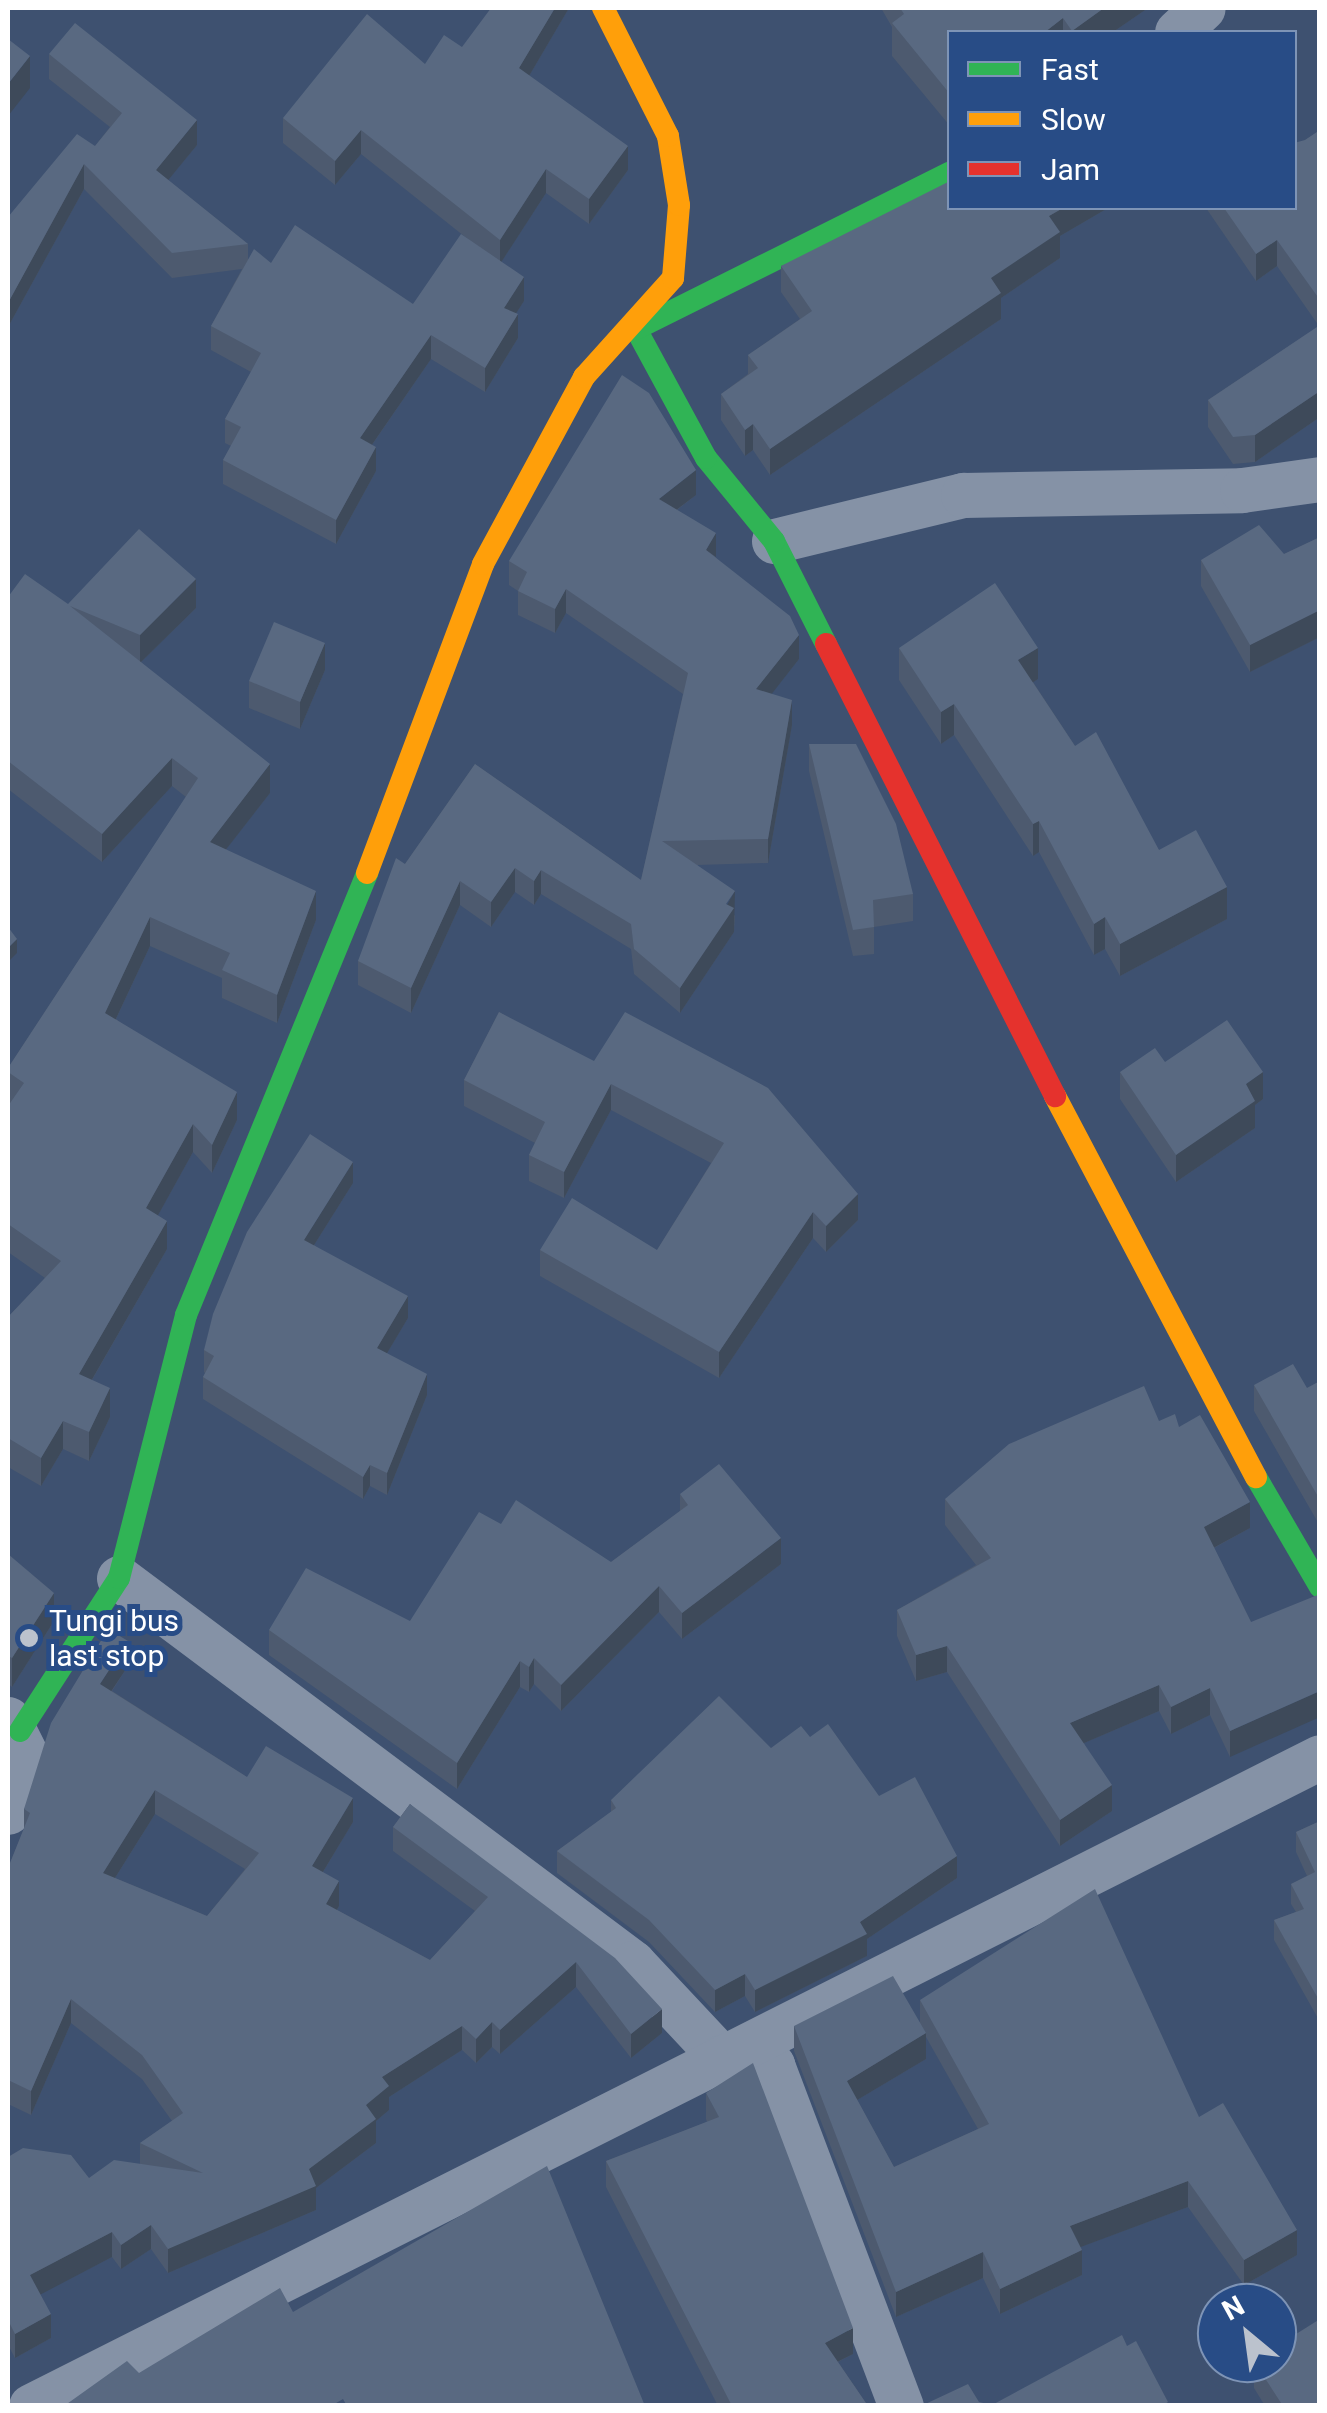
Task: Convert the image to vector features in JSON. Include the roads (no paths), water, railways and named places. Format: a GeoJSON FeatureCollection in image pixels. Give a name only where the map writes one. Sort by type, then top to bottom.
{"type":"FeatureCollection","features":[{"type":"Feature","properties":{"kind":"street"},"geometry":{"type":"LineString","coordinates":[[8,1812],[26,1769],[14,1725],[119,1578],[186,1316],[287,1084],[421,713],[484,564],[576,390],[636,330],[673,278],[679,205],[668,136],[603,8]]}},
{"type":"Feature","properties":{"kind":"street"},"geometry":{"type":"LineString","coordinates":[[1179,30],[1203,8]]}},
{"type":"Feature","properties":{"kind":"street"},"geometry":{"type":"LineString","coordinates":[[636,330],[947,174]]}},
{"type":"Feature","properties":{"kind":"street"},"geometry":{"type":"LineString","coordinates":[[636,330],[706,458],[774,541],[1194,1369],[1320,1587]]}},
{"type":"Feature","properties":{"kind":"street"},"geometry":{"type":"LineString","coordinates":[[774,541],[963,495],[1320,479]]}},
{"type":"Feature","properties":{"kind":"street"},"geometry":{"type":"LineString","coordinates":[[119,1578],[634,1963],[721,2058],[772,2066],[901,2406]]}},
{"type":"Feature","properties":{"kind":"street"},"geometry":{"type":"LineString","coordinates":[[31,2406],[1320,1756]]}},
{"type":"Feature","properties":{"kind":"place","name":"Tungi bus last stop"},"geometry":{"type":"Point","coordinates":[29,1638]}}]}
